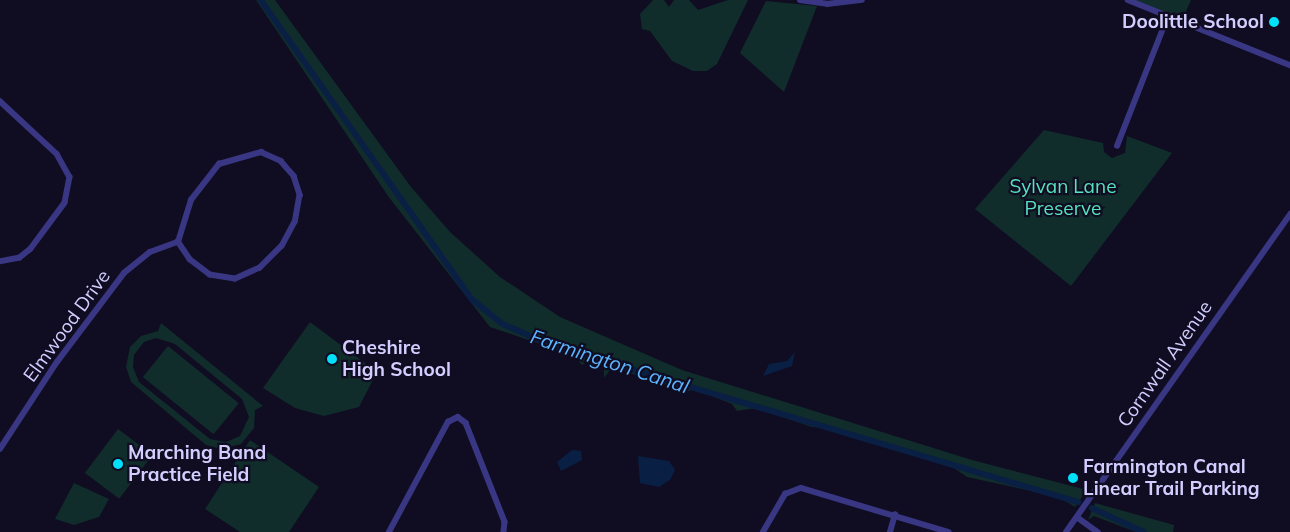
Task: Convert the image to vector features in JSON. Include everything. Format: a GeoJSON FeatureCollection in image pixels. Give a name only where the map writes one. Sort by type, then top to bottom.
{"type":"FeatureCollection","features":[{"type":"Feature","properties":{"kind":"street"},"geometry":{"type":"LineString","coordinates":[[800,0],[827,4],[862,0]]}},
{"type":"Feature","properties":{"kind":"street"},"geometry":{"type":"LineString","coordinates":[[1128,0],[1290,65]]}},
{"type":"Feature","properties":{"kind":"street"},"geometry":{"type":"LineString","coordinates":[[1117,146],[1168,16]]}},
{"type":"Feature","properties":{"kind":"street"},"geometry":{"type":"LineString","coordinates":[[0,101],[57,154],[70,177],[65,203],[32,249],[20,258],[0,262]]}},
{"type":"Feature","properties":{"kind":"street"},"geometry":{"type":"LineString","coordinates":[[260,152],[281,161],[294,176],[300,195],[295,222],[282,246],[260,268],[235,279],[210,275],[190,260],[178,242],[191,200],[219,164],[260,152]]}},
{"type":"Feature","properties":{"kind":"street","name":"Cornwall Avenue"},"geometry":{"type":"LineString","coordinates":[[1066,532],[1290,214]]}},
{"type":"Feature","properties":{"kind":"street","name":"Elmwood Drive"},"geometry":{"type":"LineString","coordinates":[[0,450],[57,362],[124,273],[150,252],[178,242]]}},
{"type":"Feature","properties":{"kind":"street"},"geometry":{"type":"LineString","coordinates":[[389,532],[448,422],[458,417],[466,423],[505,522],[504,532]]}},
{"type":"Feature","properties":{"kind":"street"},"geometry":{"type":"LineString","coordinates":[[0,436],[6,440]]}},
{"type":"Feature","properties":{"kind":"street"},"geometry":{"type":"LineString","coordinates":[[763,532],[785,494],[800,488],[949,532]]}},
{"type":"Feature","properties":{"kind":"street"},"geometry":{"type":"LineString","coordinates":[[890,532],[895,515]]}},
{"type":"Feature","properties":{"kind":"street"},"geometry":{"type":"LineString","coordinates":[[1077,517],[1098,532]]}},
{"type":"Feature","properties":{"kind":"green space"},"geometry":{"type":"Polygon","coordinates":[[[256,0],[275,0],[411,187],[450,232],[500,277],[560,317],[682,370],[972,460],[1087,490],[1075,507],[1059,497],[967,477],[954,468],[828,428],[812,427],[755,408],[737,411],[732,404],[694,389],[686,392],[612,367],[604,378],[604,365],[589,360],[582,365],[573,355],[490,327],[388,196],[256,0]]]}},
{"type":"Feature","properties":{"kind":"green space"},"geometry":{"type":"Polygon","coordinates":[[[653,0],[664,0],[669,7],[674,0],[689,0],[698,10],[728,0],[748,0],[717,64],[707,71],[693,71],[672,61],[650,31],[642,29],[640,14],[653,0]]]}},
{"type":"Feature","properties":{"kind":"green space"},"geometry":{"type":"Polygon","coordinates":[[[1128,0],[1191,0],[1182,21],[1128,0]]]}},
{"type":"Feature","properties":{"kind":"green space"},"geometry":{"type":"Polygon","coordinates":[[[766,1],[817,6],[784,92],[740,53],[766,1]]]}},
{"type":"Feature","properties":{"kind":"green space","name":"Sylvan Lane Preserve"},"geometry":{"type":"Polygon","coordinates":[[[1044,130],[1103,143],[1104,152],[1112,158],[1125,153],[1127,136],[1172,153],[1071,286],[975,209],[1044,130]]]}},
{"type":"Feature","properties":{"kind":"green space"},"geometry":{"type":"Polygon","coordinates":[[[310,322],[377,372],[359,407],[324,416],[295,408],[263,388],[310,322]]]}},
{"type":"Feature","properties":{"kind":"green space"},"geometry":{"type":"Polygon","coordinates":[[[161,323],[263,406],[255,410],[254,428],[241,444],[221,449],[206,445],[131,382],[126,367],[130,347],[141,336],[158,331],[161,323]],[[156,338],[144,342],[134,355],[133,367],[139,382],[210,439],[226,442],[240,436],[249,417],[242,399],[175,344],[156,338]]]}},
{"type":"Feature","properties":{"kind":"green space"},"geometry":{"type":"Polygon","coordinates":[[[168,346],[239,403],[214,434],[143,377],[168,346]]]}},
{"type":"Feature","properties":{"kind":"green space","name":"Marching Band Practice Field"},"geometry":{"type":"Polygon","coordinates":[[[118,429],[152,455],[119,499],[85,473],[118,429]]]}},
{"type":"Feature","properties":{"kind":"green space"},"geometry":{"type":"Polygon","coordinates":[[[250,440],[319,487],[289,532],[240,532],[205,509],[250,440]]]}},
{"type":"Feature","properties":{"kind":"green space"},"geometry":{"type":"Polygon","coordinates":[[[74,483],[109,499],[99,517],[74,525],[55,519],[74,483]]]}},
{"type":"Feature","properties":{"kind":"green space"},"geometry":{"type":"Polygon","coordinates":[[[1095,503],[1174,525],[1173,532],[1136,532],[1094,516],[1088,520],[1095,503]]]}},
{"type":"Feature","properties":{"kind":"water"},"geometry":{"type":"Polygon","coordinates":[[[795,352],[792,366],[763,376],[769,364],[787,361],[795,352]]]}},
{"type":"Feature","properties":{"kind":"water"},"geometry":{"type":"Polygon","coordinates":[[[572,450],[581,451],[582,460],[561,471],[557,462],[572,450]]]}},
{"type":"Feature","properties":{"kind":"water"},"geometry":{"type":"Polygon","coordinates":[[[638,456],[669,461],[675,470],[670,480],[659,487],[640,483],[638,456]]]}},
{"type":"Feature","properties":{"kind":"waterway","name":"Farmington Canal"},"geometry":{"type":"LineString","coordinates":[[261,0],[473,300],[503,324],[553,346],[1078,502]]}},
{"type":"Feature","properties":{"kind":"waterway","name":"Farmington Canal"},"geometry":{"type":"LineString","coordinates":[[1092,508],[1144,532]]}},
{"type":"Feature","properties":{"kind":"place","name":"Doolittle School"},"geometry":{"type":"Point","coordinates":[1274,22]}},
{"type":"Feature","properties":{"kind":"place","name":"Cheshire High School"},"geometry":{"type":"Point","coordinates":[332,359]}},
{"type":"Feature","properties":{"kind":"place","name":"Marching Band Practice Field"},"geometry":{"type":"Point","coordinates":[118,464]}},
{"type":"Feature","properties":{"kind":"place","name":"Farmington Canal Linear Trail Parking"},"geometry":{"type":"Point","coordinates":[1073,478]}}]}
